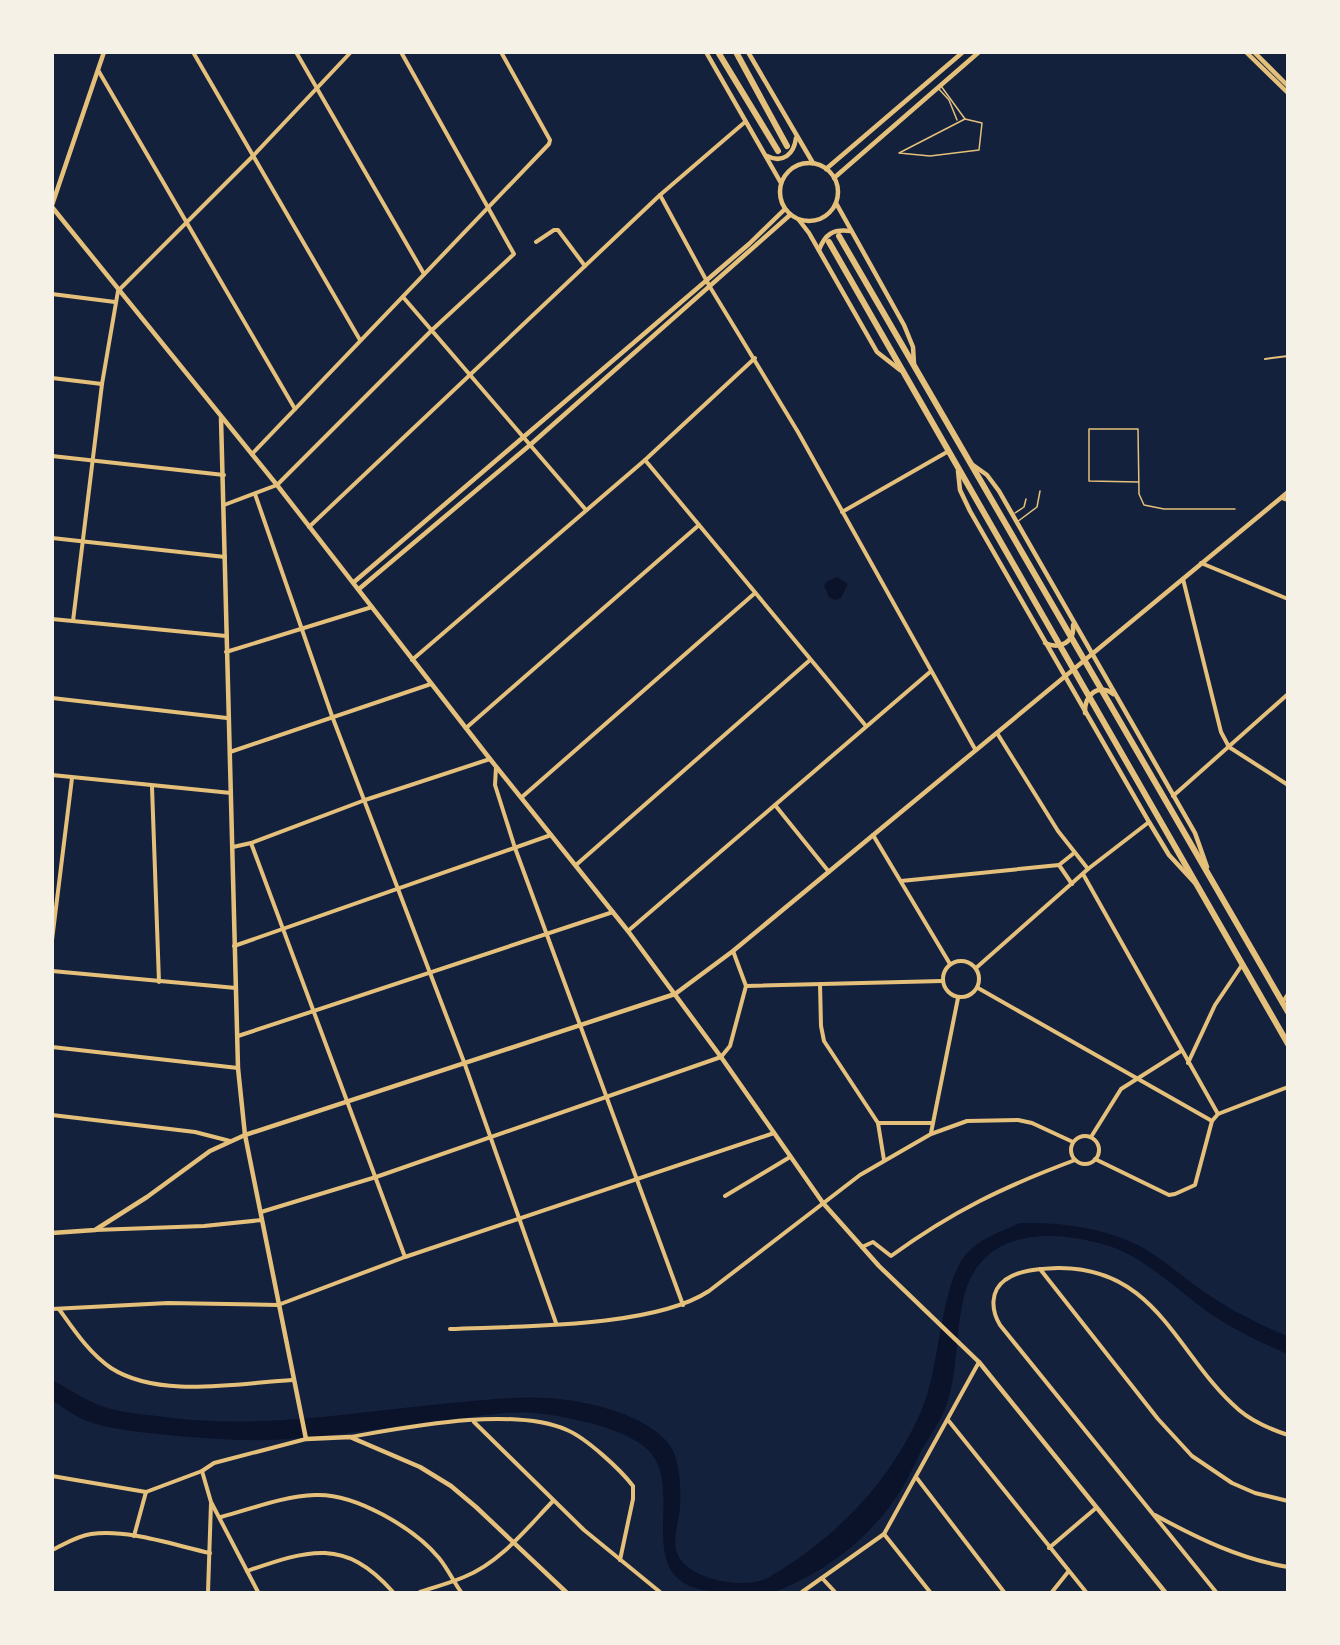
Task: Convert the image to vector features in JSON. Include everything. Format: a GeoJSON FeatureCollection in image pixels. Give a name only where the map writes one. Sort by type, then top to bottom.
{"type":"FeatureCollection","features":[{"type":"Feature","properties":{"kind":"highway"},"geometry":{"type":"LineString","coordinates":[[718,52],[778,152]]}},
{"type":"Feature","properties":{"kind":"highway"},"geometry":{"type":"LineString","coordinates":[[736,52],[787,146]]}},
{"type":"Feature","properties":{"kind":"highway"},"geometry":{"type":"LineString","coordinates":[[839,236],[1287,1012]]}},
{"type":"Feature","properties":{"kind":"highway"},"geometry":{"type":"LineString","coordinates":[[829,242],[900,370],[1287,1044]]}},
{"type":"Feature","properties":{"kind":"street"},"geometry":{"type":"LineString","coordinates":[[104,52],[52,206],[118,291],[277,485],[412,660],[628,931],[721,1057],[823,1203],[862,1246],[963,1344],[1165,1593]]}},
{"type":"Feature","properties":{"kind":"street"},"geometry":{"type":"LineString","coordinates":[[193,52],[360,340]]}},
{"type":"Feature","properties":{"kind":"street"},"geometry":{"type":"LineString","coordinates":[[296,52],[424,274]]}},
{"type":"Feature","properties":{"kind":"street"},"geometry":{"type":"LineString","coordinates":[[73,621],[102,384],[118,291],[254,156],[351,52]]}},
{"type":"Feature","properties":{"kind":"street"},"geometry":{"type":"LineString","coordinates":[[224,505],[277,485],[432,330],[514,254],[401,52]]}},
{"type":"Feature","properties":{"kind":"street"},"geometry":{"type":"LineString","coordinates":[[252,454],[550,142],[501,52]]}},
{"type":"Feature","properties":{"kind":"street"},"geometry":{"type":"LineString","coordinates":[[706,52],[781,183],[780,197],[784,209],[799,220],[810,222],[821,219],[836,203],[838,193],[834,177],[826,169],[813,163],[748,52]]}},
{"type":"Feature","properties":{"kind":"street"},"geometry":{"type":"LineString","coordinates":[[826,169],[963,52]]}},
{"type":"Feature","properties":{"kind":"street"},"geometry":{"type":"LineString","coordinates":[[834,177],[979,52]]}},
{"type":"Feature","properties":{"kind":"street"},"geometry":{"type":"LineString","coordinates":[[1246,52],[1287,93]]}},
{"type":"Feature","properties":{"kind":"street"},"geometry":{"type":"LineString","coordinates":[[1254,52],[1287,86]]}},
{"type":"Feature","properties":{"kind":"street"},"geometry":{"type":"LineString","coordinates":[[98,70],[295,409]]}},
{"type":"Feature","properties":{"kind":"street"},"geometry":{"type":"LineString","coordinates":[[309,527],[660,195],[746,122]]}},
{"type":"Feature","properties":{"kind":"street"},"geometry":{"type":"LineString","coordinates":[[765,154],[777,159],[786,157],[793,150],[796,137]]}},
{"type":"Feature","properties":{"kind":"street"},"geometry":{"type":"LineString","coordinates":[[781,183],[796,166],[813,163]]}},
{"type":"Feature","properties":{"kind":"street"},"geometry":{"type":"LineString","coordinates":[[660,195],[706,280],[755,358],[975,749]]}},
{"type":"Feature","properties":{"kind":"street"},"geometry":{"type":"LineString","coordinates":[[836,203],[904,326],[913,347],[914,364]]}},
{"type":"Feature","properties":{"kind":"street"},"geometry":{"type":"LineString","coordinates":[[354,582],[706,280],[784,209]]}},
{"type":"Feature","properties":{"kind":"street"},"geometry":{"type":"LineString","coordinates":[[359,590],[530,445],[790,215]]}},
{"type":"Feature","properties":{"kind":"street"},"geometry":{"type":"LineString","coordinates":[[799,220],[819,250],[877,352],[900,370]]}},
{"type":"Feature","properties":{"kind":"street"},"geometry":{"type":"LineString","coordinates":[[537,242],[554,230],[558,230],[585,266]]}},
{"type":"Feature","properties":{"kind":"street"},"geometry":{"type":"LineString","coordinates":[[819,250],[823,239],[830,233],[850,231]]}},
{"type":"Feature","properties":{"kind":"street"},"geometry":{"type":"LineString","coordinates":[[52,294],[115,302]]}},
{"type":"Feature","properties":{"kind":"street"},"geometry":{"type":"LineString","coordinates":[[403,297],[586,510]]}},
{"type":"Feature","properties":{"kind":"street"},"geometry":{"type":"LineString","coordinates":[[1265,359],[1287,356]]}},
{"type":"Feature","properties":{"kind":"street"},"geometry":{"type":"LineString","coordinates":[[412,660],[645,460],[755,358]]}},
{"type":"Feature","properties":{"kind":"street"},"geometry":{"type":"LineString","coordinates":[[52,378],[102,384]]}},
{"type":"Feature","properties":{"kind":"street"},"geometry":{"type":"LineString","coordinates":[[221,418],[224,475],[227,718],[233,847],[238,1068],[245,1135],[292,1380],[306,1438]]}},
{"type":"Feature","properties":{"kind":"street"},"geometry":{"type":"LineString","coordinates":[[842,512],[947,452]]}},
{"type":"Feature","properties":{"kind":"street"},"geometry":{"type":"LineString","coordinates":[[52,456],[224,475]]}},
{"type":"Feature","properties":{"kind":"street"},"geometry":{"type":"LineString","coordinates":[[645,460],[866,726]]}},
{"type":"Feature","properties":{"kind":"street"},"geometry":{"type":"LineString","coordinates":[[972,464],[992,481],[1017,522],[1072,623],[1200,843],[1209,877]]}},
{"type":"Feature","properties":{"kind":"street"},"geometry":{"type":"LineString","coordinates":[[958,471],[963,499],[1085,716],[1169,855],[1194,882]]}},
{"type":"Feature","properties":{"kind":"street"},"geometry":{"type":"LineString","coordinates":[[95,1230],[147,1197],[192,1162],[230,1141],[675,994],[733,951],[1201,563],[1285,499],[1287,492]]}},
{"type":"Feature","properties":{"kind":"street"},"geometry":{"type":"LineString","coordinates":[[255,494],[332,716],[464,1062],[556,1323]]}},
{"type":"Feature","properties":{"kind":"street"},"geometry":{"type":"LineString","coordinates":[[466,728],[699,525]]}},
{"type":"Feature","properties":{"kind":"street"},"geometry":{"type":"LineString","coordinates":[[52,538],[225,557]]}},
{"type":"Feature","properties":{"kind":"street"},"geometry":{"type":"LineString","coordinates":[[1201,563],[1287,599]]}},
{"type":"Feature","properties":{"kind":"street"},"geometry":{"type":"LineString","coordinates":[[1184,579],[1221,732],[1228,747],[1287,785]]}},
{"type":"Feature","properties":{"kind":"street"},"geometry":{"type":"LineString","coordinates":[[522,797],[755,593]]}},
{"type":"Feature","properties":{"kind":"street"},"geometry":{"type":"LineString","coordinates":[[226,652],[373,607]]}},
{"type":"Feature","properties":{"kind":"street"},"geometry":{"type":"LineString","coordinates":[[52,618],[226,636]]}},
{"type":"Feature","properties":{"kind":"street"},"geometry":{"type":"LineString","coordinates":[[1043,642],[1052,646],[1065,644],[1072,635],[1072,623]]}},
{"type":"Feature","properties":{"kind":"street"},"geometry":{"type":"LineString","coordinates":[[576,865],[810,660]]}},
{"type":"Feature","properties":{"kind":"street"},"geometry":{"type":"LineString","coordinates":[[628,931],[931,672]]}},
{"type":"Feature","properties":{"kind":"street"},"geometry":{"type":"LineString","coordinates":[[229,752],[431,684]]}},
{"type":"Feature","properties":{"kind":"street"},"geometry":{"type":"LineString","coordinates":[[1085,716],[1086,701],[1095,691],[1104,689],[1115,696]]}},
{"type":"Feature","properties":{"kind":"street"},"geometry":{"type":"LineString","coordinates":[[1173,796],[1287,694]]}},
{"type":"Feature","properties":{"kind":"street"},"geometry":{"type":"LineString","coordinates":[[52,698],[227,718]]}},
{"type":"Feature","properties":{"kind":"street"},"geometry":{"type":"LineString","coordinates":[[996,732],[1074,853],[1088,868]]}},
{"type":"Feature","properties":{"kind":"street"},"geometry":{"type":"LineString","coordinates":[[233,847],[251,843],[365,800],[490,759]]}},
{"type":"Feature","properties":{"kind":"street"},"geometry":{"type":"LineString","coordinates":[[496,766],[495,785],[515,848],[683,1305]]}},
{"type":"Feature","properties":{"kind":"street"},"geometry":{"type":"LineString","coordinates":[[52,775],[152,787],[231,793]]}},
{"type":"Feature","properties":{"kind":"street"},"geometry":{"type":"LineString","coordinates":[[52,940],[72,778]]}},
{"type":"Feature","properties":{"kind":"street"},"geometry":{"type":"LineString","coordinates":[[152,787],[159,982]]}},
{"type":"Feature","properties":{"kind":"street"},"geometry":{"type":"LineString","coordinates":[[775,805],[829,872]]}},
{"type":"Feature","properties":{"kind":"street"},"geometry":{"type":"LineString","coordinates":[[976,968],[1088,868],[1149,822]]}},
{"type":"Feature","properties":{"kind":"street"},"geometry":{"type":"LineString","coordinates":[[234,946],[552,835]]}},
{"type":"Feature","properties":{"kind":"street"},"geometry":{"type":"LineString","coordinates":[[873,835],[950,964]]}},
{"type":"Feature","properties":{"kind":"street"},"geometry":{"type":"LineString","coordinates":[[251,843],[405,1257]]}},
{"type":"Feature","properties":{"kind":"street"},"geometry":{"type":"LineString","coordinates":[[901,881],[1059,865],[1074,853]]}},
{"type":"Feature","properties":{"kind":"street"},"geometry":{"type":"LineString","coordinates":[[1059,865],[1072,884]]}},
{"type":"Feature","properties":{"kind":"street"},"geometry":{"type":"LineString","coordinates":[[1083,874],[1181,1052],[1218,1114]]}},
{"type":"Feature","properties":{"kind":"street"},"geometry":{"type":"LineString","coordinates":[[238,1036],[613,912]]}},
{"type":"Feature","properties":{"kind":"street"},"geometry":{"type":"LineString","coordinates":[[261,1212],[376,1177],[721,1057],[730,1046],[746,986],[733,951]]}},
{"type":"Feature","properties":{"kind":"street"},"geometry":{"type":"LineString","coordinates":[[964,962],[976,968],[979,975],[978,988],[973,994],[958,998],[945,989],[942,981],[943,975],[950,964],[964,962]]}},
{"type":"Feature","properties":{"kind":"street"},"geometry":{"type":"LineString","coordinates":[[1188,1063],[1215,1005],[1242,965]]}},
{"type":"Feature","properties":{"kind":"street"},"geometry":{"type":"LineString","coordinates":[[52,971],[236,988]]}},
{"type":"Feature","properties":{"kind":"street"},"geometry":{"type":"LineString","coordinates":[[746,986],[942,981]]}},
{"type":"Feature","properties":{"kind":"street"},"geometry":{"type":"LineString","coordinates":[[820,984],[820,1026],[824,1041],[878,1123],[884,1160]]}},
{"type":"Feature","properties":{"kind":"street"},"geometry":{"type":"LineString","coordinates":[[978,988],[1212,1121]]}},
{"type":"Feature","properties":{"kind":"street"},"geometry":{"type":"LineString","coordinates":[[1282,1003],[1287,994]]}},
{"type":"Feature","properties":{"kind":"street"},"geometry":{"type":"LineString","coordinates":[[931,1134],[958,998]]}},
{"type":"Feature","properties":{"kind":"street"},"geometry":{"type":"LineString","coordinates":[[52,1047],[238,1068]]}},
{"type":"Feature","properties":{"kind":"street"},"geometry":{"type":"LineString","coordinates":[[1091,1137],[1118,1092],[1181,1052]]}},
{"type":"Feature","properties":{"kind":"street"},"geometry":{"type":"LineString","coordinates":[[1095,1159],[1169,1195],[1175,1194],[1195,1185],[1212,1121],[1218,1114],[1287,1087]]}},
{"type":"Feature","properties":{"kind":"street"},"geometry":{"type":"LineString","coordinates":[[52,1115],[195,1132],[230,1141]]}},
{"type":"Feature","properties":{"kind":"street"},"geometry":{"type":"LineString","coordinates":[[450,1329],[632,1316],[683,1305],[708,1291],[823,1203],[884,1160],[931,1134],[967,1121],[1018,1120],[1032,1123],[1073,1142]]}},
{"type":"Feature","properties":{"kind":"street"},"geometry":{"type":"LineString","coordinates":[[878,1123],[933,1123]]}},
{"type":"Feature","properties":{"kind":"street"},"geometry":{"type":"LineString","coordinates":[[52,1309],[179,1302],[278,1305],[405,1257],[774,1133]]}},
{"type":"Feature","properties":{"kind":"street"},"geometry":{"type":"LineString","coordinates":[[1075,1160],[1071,1154],[1073,1142],[1078,1138],[1091,1137]]}},
{"type":"Feature","properties":{"kind":"street"},"geometry":{"type":"LineString","coordinates":[[862,1246],[873,1242],[891,1256],[960,1209],[998,1191],[1075,1160],[1089,1163],[1095,1159],[1099,1150],[1091,1137]]}},
{"type":"Feature","properties":{"kind":"street"},"geometry":{"type":"LineString","coordinates":[[725,1196],[790,1156]]}},
{"type":"Feature","properties":{"kind":"street"},"geometry":{"type":"LineString","coordinates":[[52,1233],[131,1230],[262,1220]]}},
{"type":"Feature","properties":{"kind":"street"},"geometry":{"type":"LineString","coordinates":[[1216,1593],[1000,1325],[994,1314],[994,1296],[1000,1285],[1020,1273],[1040,1269],[1068,1268],[1109,1279],[1145,1298],[1212,1383],[1239,1411],[1260,1425],[1287,1435]]}},
{"type":"Feature","properties":{"kind":"street"},"geometry":{"type":"LineString","coordinates":[[1040,1269],[1158,1419],[1192,1456],[1232,1483],[1255,1493],[1287,1501]]}},
{"type":"Feature","properties":{"kind":"street"},"geometry":{"type":"LineString","coordinates":[[59,1309],[96,1355],[111,1368],[136,1380],[173,1386],[292,1380]]}},
{"type":"Feature","properties":{"kind":"street"},"geometry":{"type":"LineString","coordinates":[[802,1593],[884,1534],[978,1362]]}},
{"type":"Feature","properties":{"kind":"street"},"geometry":{"type":"LineString","coordinates":[[52,1476],[146,1492],[202,1471],[214,1464],[306,1438],[350,1437],[474,1421],[525,1420],[567,1430],[583,1440],[628,1479],[634,1491],[620,1560]]}},
{"type":"Feature","properties":{"kind":"street"},"geometry":{"type":"LineString","coordinates":[[948,1420],[1086,1593]]}},
{"type":"Feature","properties":{"kind":"street"},"geometry":{"type":"LineString","coordinates":[[474,1421],[553,1501],[660,1593]]}},
{"type":"Feature","properties":{"kind":"street"},"geometry":{"type":"LineString","coordinates":[[350,1437],[400,1456],[451,1486],[514,1542],[566,1593]]}},
{"type":"Feature","properties":{"kind":"street"},"geometry":{"type":"LineString","coordinates":[[202,1471],[211,1502],[221,1516],[258,1593]]}},
{"type":"Feature","properties":{"kind":"street"},"geometry":{"type":"LineString","coordinates":[[916,1477],[1004,1593]]}},
{"type":"Feature","properties":{"kind":"street"},"geometry":{"type":"LineString","coordinates":[[134,1536],[146,1492]]}},
{"type":"Feature","properties":{"kind":"street"},"geometry":{"type":"LineString","coordinates":[[221,1516],[303,1496],[342,1497],[366,1506],[425,1544],[448,1570],[461,1593]]}},
{"type":"Feature","properties":{"kind":"street"},"geometry":{"type":"LineString","coordinates":[[420,1593],[453,1581],[486,1565],[514,1542],[553,1501]]}},
{"type":"Feature","properties":{"kind":"street"},"geometry":{"type":"LineString","coordinates":[[208,1593],[210,1553],[208,1526],[211,1502]]}},
{"type":"Feature","properties":{"kind":"street"},"geometry":{"type":"LineString","coordinates":[[1049,1548],[1096,1508]]}},
{"type":"Feature","properties":{"kind":"street"},"geometry":{"type":"LineString","coordinates":[[1152,1514],[1227,1550],[1287,1567]]}},
{"type":"Feature","properties":{"kind":"street"},"geometry":{"type":"LineString","coordinates":[[52,1550],[93,1534],[134,1536],[210,1553]]}},
{"type":"Feature","properties":{"kind":"street"},"geometry":{"type":"LineString","coordinates":[[884,1534],[930,1593]]}},
{"type":"Feature","properties":{"kind":"street"},"geometry":{"type":"LineString","coordinates":[[247,1571],[290,1557],[322,1551],[338,1554],[353,1561],[383,1581],[393,1593]]}},
{"type":"Feature","properties":{"kind":"street"},"geometry":{"type":"LineString","coordinates":[[1052,1593],[1068,1572]]}},
{"type":"Feature","properties":{"kind":"street"},"geometry":{"type":"LineString","coordinates":[[822,1578],[835,1593]]}},
{"type":"Feature","properties":{"kind":"lane"},"geometry":{"type":"LineString","coordinates":[[939,87],[965,119]]}},
{"type":"Feature","properties":{"kind":"lane"},"geometry":{"type":"LineString","coordinates":[[939,87],[949,100],[958,121]]}},
{"type":"Feature","properties":{"kind":"lane"},"geometry":{"type":"LineString","coordinates":[[977,120],[982,123],[980,150],[930,156],[899,153],[958,121],[977,120]]}},
{"type":"Feature","properties":{"kind":"lane"},"geometry":{"type":"LineString","coordinates":[[1139,482],[1089,481],[1089,429],[1138,429],[1140,499],[1151,508],[1235,508]]}},
{"type":"Feature","properties":{"kind":"lane"},"geometry":{"type":"LineString","coordinates":[[1017,522],[1037,507],[1040,491]]}},
{"type":"Feature","properties":{"kind":"lane"},"geometry":{"type":"LineString","coordinates":[[1012,515],[1024,507],[1026,499]]}},
{"type":"Feature","properties":{"kind":"water"},"geometry":{"type":"Polygon","coordinates":[[[837,577],[848,584],[841,598],[835,600],[829,597],[824,586],[826,582],[837,577]]]}},
{"type":"Feature","properties":{"kind":"water"},"geometry":{"type":"Polygon","coordinates":[[[1020,1223],[1050,1223],[1079,1227],[1108,1233],[1136,1244],[1154,1254],[1223,1304],[1288,1336],[1287,1354],[1218,1319],[1149,1267],[1109,1246],[1085,1240],[1039,1236],[1017,1240],[998,1248],[982,1261],[970,1281],[962,1306],[952,1384],[945,1409],[892,1504],[866,1534],[835,1560],[818,1571],[776,1591],[726,1592],[694,1588],[675,1576],[666,1558],[663,1537],[663,1491],[659,1469],[649,1451],[628,1436],[570,1418],[532,1413],[508,1413],[315,1437],[232,1440],[106,1427],[82,1419],[53,1401],[52,1380],[111,1409],[194,1420],[231,1422],[304,1418],[513,1398],[559,1399],[600,1407],[626,1415],[650,1427],[669,1444],[673,1451],[678,1466],[680,1492],[675,1537],[677,1553],[683,1563],[706,1577],[734,1583],[748,1583],[771,1576],[818,1543],[840,1525],[878,1483],[895,1460],[922,1409],[933,1372],[945,1308],[956,1271],[964,1257],[975,1245],[1020,1223]]]}}]}
